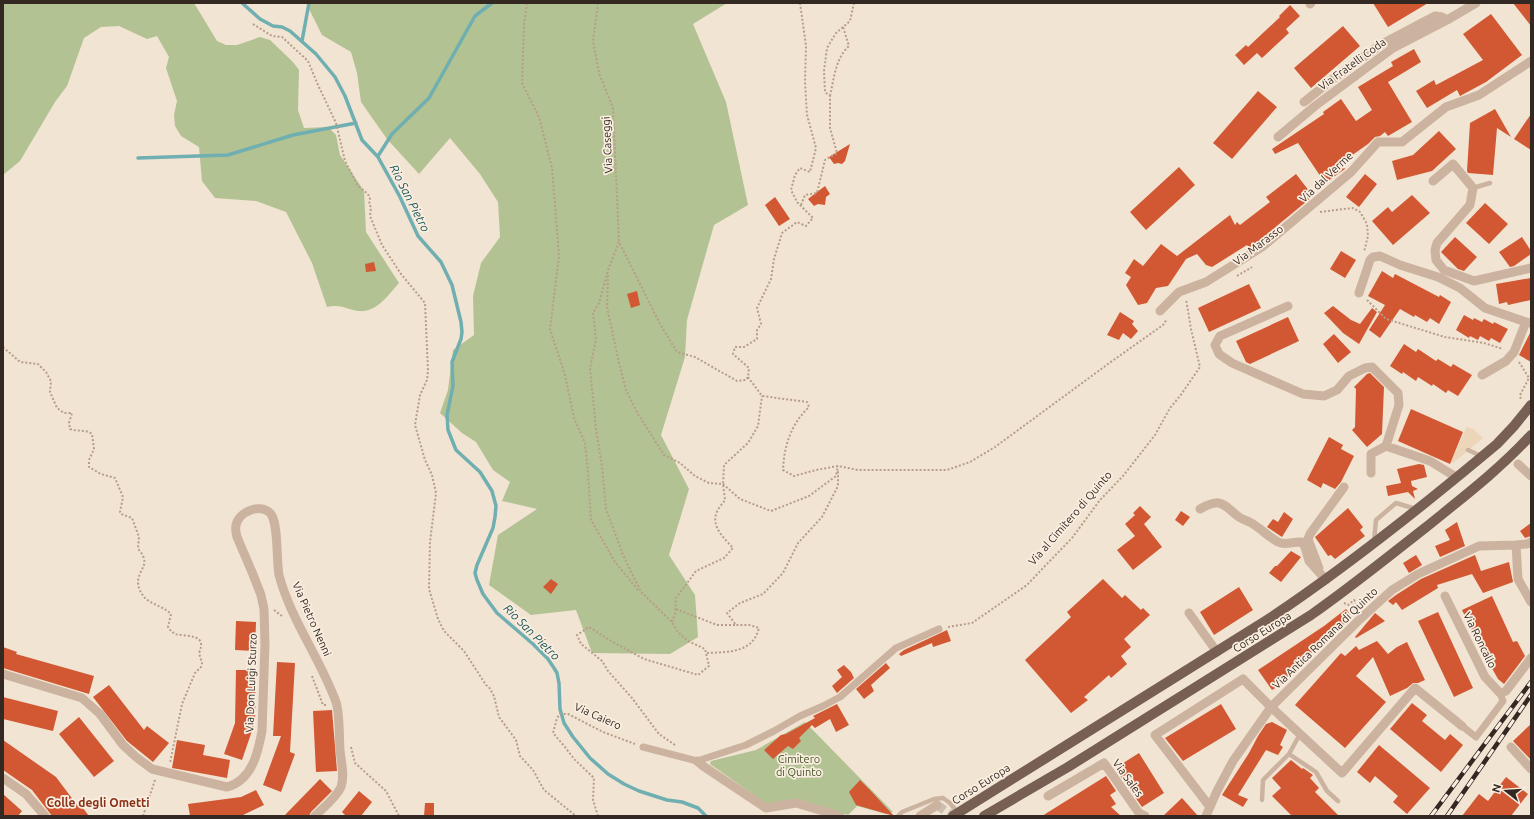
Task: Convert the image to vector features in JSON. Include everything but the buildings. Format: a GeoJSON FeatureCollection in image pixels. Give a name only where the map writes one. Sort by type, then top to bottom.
{"type":"FeatureCollection","features":[{"type":"Feature","properties":{"kind":"main road","name":"Corso Europa"},"geometry":{"type":"LineString","coordinates":[[955,814],[1267,620],[1323,576],[1374,542],[1497,444],[1531,405]]}},
{"type":"Feature","properties":{"kind":"main road","name":"Corso Europa"},"geometry":{"type":"LineString","coordinates":[[984,816],[1068,767],[1339,596],[1483,482],[1512,456],[1531,435]]}},
{"type":"Feature","properties":{"kind":"street","name":"Via Fratelli Coda"},"geometry":{"type":"LineString","coordinates":[[1278,137],[1315,106],[1393,48],[1476,3]]}},
{"type":"Feature","properties":{"kind":"street","name":"Via Fratelli Coda"},"geometry":{"type":"LineString","coordinates":[[1304,102],[1380,45],[1435,16],[1442,17],[1447,20]]}},
{"type":"Feature","properties":{"kind":"street","name":"Via dal Verme"},"geometry":{"type":"LineString","coordinates":[[1160,312],[1179,292],[1206,282],[1262,247],[1351,172],[1378,142],[1402,142],[1446,107],[1479,96],[1531,61]]}},
{"type":"Feature","properties":{"kind":"street"},"geometry":{"type":"LineString","coordinates":[[1433,181],[1453,164],[1473,188],[1470,205],[1437,243],[1435,250],[1436,260],[1444,270],[1474,281],[1531,268]]}},
{"type":"Feature","properties":{"kind":"street"},"geometry":{"type":"LineString","coordinates":[[1359,293],[1370,260],[1373,257],[1380,256],[1400,265],[1438,277],[1460,288],[1485,308],[1529,322],[1514,352],[1506,361],[1482,375]]}},
{"type":"Feature","properties":{"kind":"street"},"geometry":{"type":"LineString","coordinates":[[1288,306],[1220,336],[1215,345],[1219,354],[1232,363],[1303,394],[1324,396],[1337,390],[1349,376],[1366,368],[1372,367],[1398,393],[1399,405],[1386,446],[1371,454],[1371,473]]}},
{"type":"Feature","properties":{"kind":"street"},"geometry":{"type":"LineString","coordinates":[[1386,446],[1430,461],[1456,477]]}},
{"type":"Feature","properties":{"kind":"street"},"geometry":{"type":"LineString","coordinates":[[1518,464],[1531,476]]}},
{"type":"Feature","properties":{"kind":"street"},"geometry":{"type":"LineString","coordinates":[[1323,576],[1308,539],[1310,534],[1344,487]]}},
{"type":"Feature","properties":{"kind":"street"},"geometry":{"type":"LineString","coordinates":[[1200,509],[1212,502],[1224,504],[1240,518],[1251,522],[1279,542],[1288,544],[1294,541],[1302,542],[1309,561],[1323,576]]}},
{"type":"Feature","properties":{"kind":"street","name":"Via Pietro Nenni"},"geometry":{"type":"LineString","coordinates":[[261,595],[235,530],[236,524],[244,513],[259,509],[269,513],[275,522],[279,575],[288,600],[318,661],[336,704],[342,777],[341,786],[336,794],[315,816]]}},
{"type":"Feature","properties":{"kind":"street","name":"Via Antica Romana di Quinto"},"geometry":{"type":"LineString","coordinates":[[1206,816],[1233,761],[1270,707],[1392,590],[1418,574],[1479,546],[1516,545],[1528,544],[1531,542]]}},
{"type":"Feature","properties":{"kind":"street"},"geometry":{"type":"LineString","coordinates":[[1516,545],[1518,579],[1531,602]]}},
{"type":"Feature","properties":{"kind":"street","name":"Via Don Luigi Sturzo"},"geometry":{"type":"LineString","coordinates":[[3,674],[82,698],[100,714],[124,745],[136,757],[152,769],[168,774],[227,786],[234,784],[242,780],[252,766],[260,744],[263,721],[265,644],[264,609],[261,595]]}},
{"type":"Feature","properties":{"kind":"street","name":"Via Roncallo"},"geometry":{"type":"LineString","coordinates":[[1445,596],[1485,677],[1500,692]]}},
{"type":"Feature","properties":{"kind":"street"},"geometry":{"type":"LineString","coordinates":[[1189,613],[1217,652]]}},
{"type":"Feature","properties":{"kind":"street"},"geometry":{"type":"LineString","coordinates":[[697,761],[746,745],[800,716],[829,703],[840,697],[896,648],[939,629]]}},
{"type":"Feature","properties":{"kind":"street"},"geometry":{"type":"LineString","coordinates":[[1210,807],[1155,735],[1243,679],[1270,707],[1342,773],[1415,688],[1476,737],[1503,701],[1500,692],[1506,691],[1531,658]]}},
{"type":"Feature","properties":{"kind":"street"},"geometry":{"type":"LineString","coordinates":[[643,747],[697,761],[766,808],[796,803],[840,816]]}},
{"type":"Feature","properties":{"kind":"street"},"geometry":{"type":"LineString","coordinates":[[1511,747],[1531,769]]}},
{"type":"Feature","properties":{"kind":"street","name":"Via Sales"},"geometry":{"type":"LineString","coordinates":[[1048,796],[1104,763],[1139,813],[1145,816]]}},
{"type":"Feature","properties":{"kind":"street"},"geometry":{"type":"LineString","coordinates":[[3,778],[26,794],[45,816]]}},
{"type":"Feature","properties":{"kind":"street"},"geometry":{"type":"LineString","coordinates":[[920,816],[937,806]]}},
{"type":"Feature","properties":{"kind":"lane"},"geometry":{"type":"LineString","coordinates":[[1473,188],[1490,183]]}},
{"type":"Feature","properties":{"kind":"lane"},"geometry":{"type":"LineString","coordinates":[[1468,450],[1481,456]]}},
{"type":"Feature","properties":{"kind":"lane"},"geometry":{"type":"LineString","coordinates":[[1374,542],[1376,520],[1396,503],[1416,509]]}},
{"type":"Feature","properties":{"kind":"lane"},"geometry":{"type":"LineString","coordinates":[[1262,800],[1263,780],[1289,754],[1300,734]]}},
{"type":"Feature","properties":{"kind":"lane"},"geometry":{"type":"LineString","coordinates":[[1289,754],[1316,772],[1327,792],[1338,801]]}},
{"type":"Feature","properties":{"kind":"lane"},"geometry":{"type":"LineString","coordinates":[[898,816],[902,812],[934,799],[943,798],[950,803],[955,814]]}},
{"type":"Feature","properties":{"kind":"path"},"geometry":{"type":"LineString","coordinates":[[527,3],[524,24],[522,83],[538,117],[552,168],[559,256],[550,329],[565,375],[574,418],[585,444],[591,520],[615,562],[626,577],[672,622],[677,631],[688,641],[705,649],[709,666],[698,675],[644,659],[589,627],[577,635],[581,644],[602,661],[608,671],[632,698],[660,734],[678,748]]}},
{"type":"Feature","properties":{"kind":"path","name":"Via Caseggi"},"geometry":{"type":"LineString","coordinates":[[598,3],[593,41],[599,72],[613,108],[619,242]]}},
{"type":"Feature","properties":{"kind":"path"},"geometry":{"type":"LineString","coordinates":[[672,622],[676,614],[676,598],[696,571],[724,558],[733,548],[722,536],[716,525],[716,514],[725,500],[723,484],[724,465],[748,443],[758,426],[762,396],[748,377],[749,368],[733,354],[735,347],[744,347],[757,339],[756,330],[761,324],[757,308],[771,279],[774,259],[782,233],[797,222],[806,226],[813,218],[797,202],[790,190],[795,175],[800,168],[810,172],[816,148],[807,115],[805,82],[806,46],[800,3]]}},
{"type":"Feature","properties":{"kind":"path"},"geometry":{"type":"LineString","coordinates":[[830,96],[825,92],[824,71],[827,48],[836,33],[850,21],[854,3]]}},
{"type":"Feature","properties":{"kind":"path"},"geometry":{"type":"LineString","coordinates":[[253,24],[272,36],[282,37],[308,61],[336,122],[348,168],[358,186],[368,194],[370,199],[369,204],[372,207],[370,216],[382,245],[401,274],[425,303],[428,371],[427,380],[420,395],[415,425],[425,460],[432,475],[436,493],[430,542],[428,577],[429,589],[438,619],[444,631],[464,651],[486,685],[489,687],[494,696],[499,717],[516,740],[520,756],[534,770],[544,790],[576,816]]}},
{"type":"Feature","properties":{"kind":"path"},"geometry":{"type":"LineString","coordinates":[[801,205],[805,195],[817,193],[825,160],[837,152],[830,128],[830,96],[837,66],[843,52],[849,46],[843,27]]}},
{"type":"Feature","properties":{"kind":"path"},"geometry":{"type":"LineString","coordinates":[[1319,212],[1353,208],[1360,212],[1367,224],[1368,236],[1362,258]]}},
{"type":"Feature","properties":{"kind":"path"},"geometry":{"type":"LineString","coordinates":[[619,242],[608,270],[600,303],[593,314],[596,338],[590,368],[606,509],[623,555],[640,592]]}},
{"type":"Feature","properties":{"kind":"path"},"geometry":{"type":"LineString","coordinates":[[619,242],[660,324],[677,352],[695,356],[737,381],[746,380],[748,377]]}},
{"type":"Feature","properties":{"kind":"path","name":"Via Marasso"},"geometry":{"type":"LineString","coordinates":[[1231,279],[1244,273],[1256,264]]}},
{"type":"Feature","properties":{"kind":"path"},"geometry":{"type":"LineString","coordinates":[[608,270],[607,307],[626,390],[638,414],[664,455],[680,463],[695,476],[709,483],[723,484],[740,499],[771,511],[809,496],[836,476],[838,466]]}},
{"type":"Feature","properties":{"kind":"path"},"geometry":{"type":"LineString","coordinates":[[1359,293],[1386,319],[1445,337],[1484,343],[1514,352],[1529,378],[1520,395],[1521,400]]}},
{"type":"Feature","properties":{"kind":"path"},"geometry":{"type":"LineString","coordinates":[[1182,303],[1191,297]]}},
{"type":"Feature","properties":{"kind":"path","name":"Via al Cimitero di Quinto"},"geometry":{"type":"LineString","coordinates":[[939,629],[972,622],[1027,585],[1072,538],[1100,500],[1123,476],[1155,435],[1170,408],[1200,367],[1186,300]]}},
{"type":"Feature","properties":{"kind":"path"},"geometry":{"type":"LineString","coordinates":[[762,396],[807,402],[809,407],[799,416],[791,430],[784,458],[783,470],[794,476],[838,466],[858,470],[947,470],[970,462],[995,447],[1162,325],[1170,316]]}},
{"type":"Feature","properties":{"kind":"path"},"geometry":{"type":"LineString","coordinates":[[3,347],[20,362],[38,364],[46,372],[51,381],[50,392],[57,408],[64,412],[71,412],[72,414],[70,429],[74,431],[89,432],[92,434],[94,449],[89,460],[89,467],[101,474],[115,478],[123,497],[120,512],[121,514],[132,518],[139,537],[138,548],[144,556],[144,560],[142,570],[137,579],[137,584],[145,598],[165,608],[171,614],[168,627],[171,631],[174,633],[195,636],[200,641],[201,649],[199,653],[202,663],[182,704],[168,774]]}},
{"type":"Feature","properties":{"kind":"path"},"geometry":{"type":"LineString","coordinates":[[736,625],[727,613],[740,603],[764,594],[783,573],[798,543],[822,517],[838,486],[838,466]]}},
{"type":"Feature","properties":{"kind":"path"},"geometry":{"type":"LineString","coordinates":[[1339,596],[1346,605],[1354,600],[1356,602],[1350,610],[1358,621]]}},
{"type":"Feature","properties":{"kind":"path"},"geometry":{"type":"LineString","coordinates":[[676,609],[717,625],[749,625],[759,628],[757,636],[748,645],[736,652],[707,653]]}},
{"type":"Feature","properties":{"kind":"path","name":"Via Caiero"},"geometry":{"type":"LineString","coordinates":[[598,816],[593,800],[594,778],[574,759],[553,733],[557,718],[560,714],[568,714],[603,732],[643,747]]}},
{"type":"Feature","properties":{"kind":"path"},"geometry":{"type":"LineString","coordinates":[[339,744],[350,745],[358,768],[386,791],[399,816]]}},
{"type":"Feature","properties":{"kind":"path"},"geometry":{"type":"LineString","coordinates":[[144,816],[157,771]]}},
{"type":"Feature","properties":{"kind":"green space"},"geometry":{"type":"Polygon","coordinates":[[[3,3],[194,3],[217,41],[226,45],[237,45],[260,37],[270,40],[293,62],[299,70],[298,110],[304,128],[328,127],[336,135],[340,155],[364,191],[366,232],[399,283],[382,302],[365,311],[358,311],[340,306],[327,307],[312,263],[286,212],[256,201],[215,198],[202,181],[199,147],[181,136],[175,126],[174,115],[177,101],[166,68],[169,57],[157,36],[147,39],[119,26],[101,27],[84,38],[67,86],[55,102],[20,161],[3,175],[3,3]]]}},
{"type":"Feature","properties":{"kind":"green space"},"geometry":{"type":"Polygon","coordinates":[[[306,3],[727,3],[693,24],[726,102],[748,205],[714,225],[687,320],[685,357],[661,435],[689,489],[669,555],[695,595],[698,637],[670,654],[592,653],[576,610],[531,615],[489,585],[498,535],[537,509],[502,501],[510,482],[493,470],[476,442],[462,433],[440,413],[448,390],[453,350],[474,335],[473,296],[481,263],[500,237],[498,202],[480,174],[450,138],[419,174],[387,139],[361,102],[357,73],[351,52],[322,35],[306,3]]]}},
{"type":"Feature","properties":{"kind":"green space","name":"Cimitero di Quinto"},"geometry":{"type":"Polygon","coordinates":[[[805,722],[893,812],[886,814],[857,806],[848,815],[801,800],[767,804],[710,764],[711,761],[756,750],[805,722]]]}},
{"type":"Feature","properties":{"kind":"shaded area"},"geometry":{"type":"Polygon","coordinates":[[[1467,426],[1470,429],[1472,428],[1483,438],[1453,463],[1451,462],[1467,426]]]}},
{"type":"Feature","properties":{"kind":"waterway","name":"Rio San Pietro"},"geometry":{"type":"LineString","coordinates":[[242,3],[260,19],[273,26],[282,27],[290,31],[316,54],[335,77],[345,96],[362,140],[378,157],[400,197],[418,236],[441,262],[452,285],[462,332],[461,339],[452,362],[453,386],[447,415],[448,430],[456,450],[480,472],[492,491],[496,506],[493,528],[475,573],[483,594],[497,613],[533,644],[548,659],[554,668],[557,673],[559,683],[560,709],[564,723],[590,758],[608,774],[624,784],[639,791],[667,800],[682,802],[698,808],[706,816]]}},
{"type":"Feature","properties":{"kind":"waterway"},"geometry":{"type":"LineString","coordinates":[[302,41],[309,3]]}},
{"type":"Feature","properties":{"kind":"waterway"},"geometry":{"type":"LineString","coordinates":[[378,156],[392,134],[429,98],[475,16],[492,3]]}},
{"type":"Feature","properties":{"kind":"waterway"},"geometry":{"type":"LineString","coordinates":[[138,158],[228,155],[293,135],[356,123]]}},
{"type":"Feature","properties":{"kind":"tunnel"},"geometry":{"type":"LineString","coordinates":[[937,805],[953,816]]}},
{"type":"Feature","properties":{"kind":"railway"},"geometry":{"type":"LineString","coordinates":[[1431,816],[1531,682]]}},
{"type":"Feature","properties":{"kind":"railway"},"geometry":{"type":"LineString","coordinates":[[1447,816],[1531,695]]}},
{"type":"Feature","properties":{"kind":"district","name":"Colle degli Ometti"},"geometry":{"type":"Point","coordinates":[98,802]}}]}
